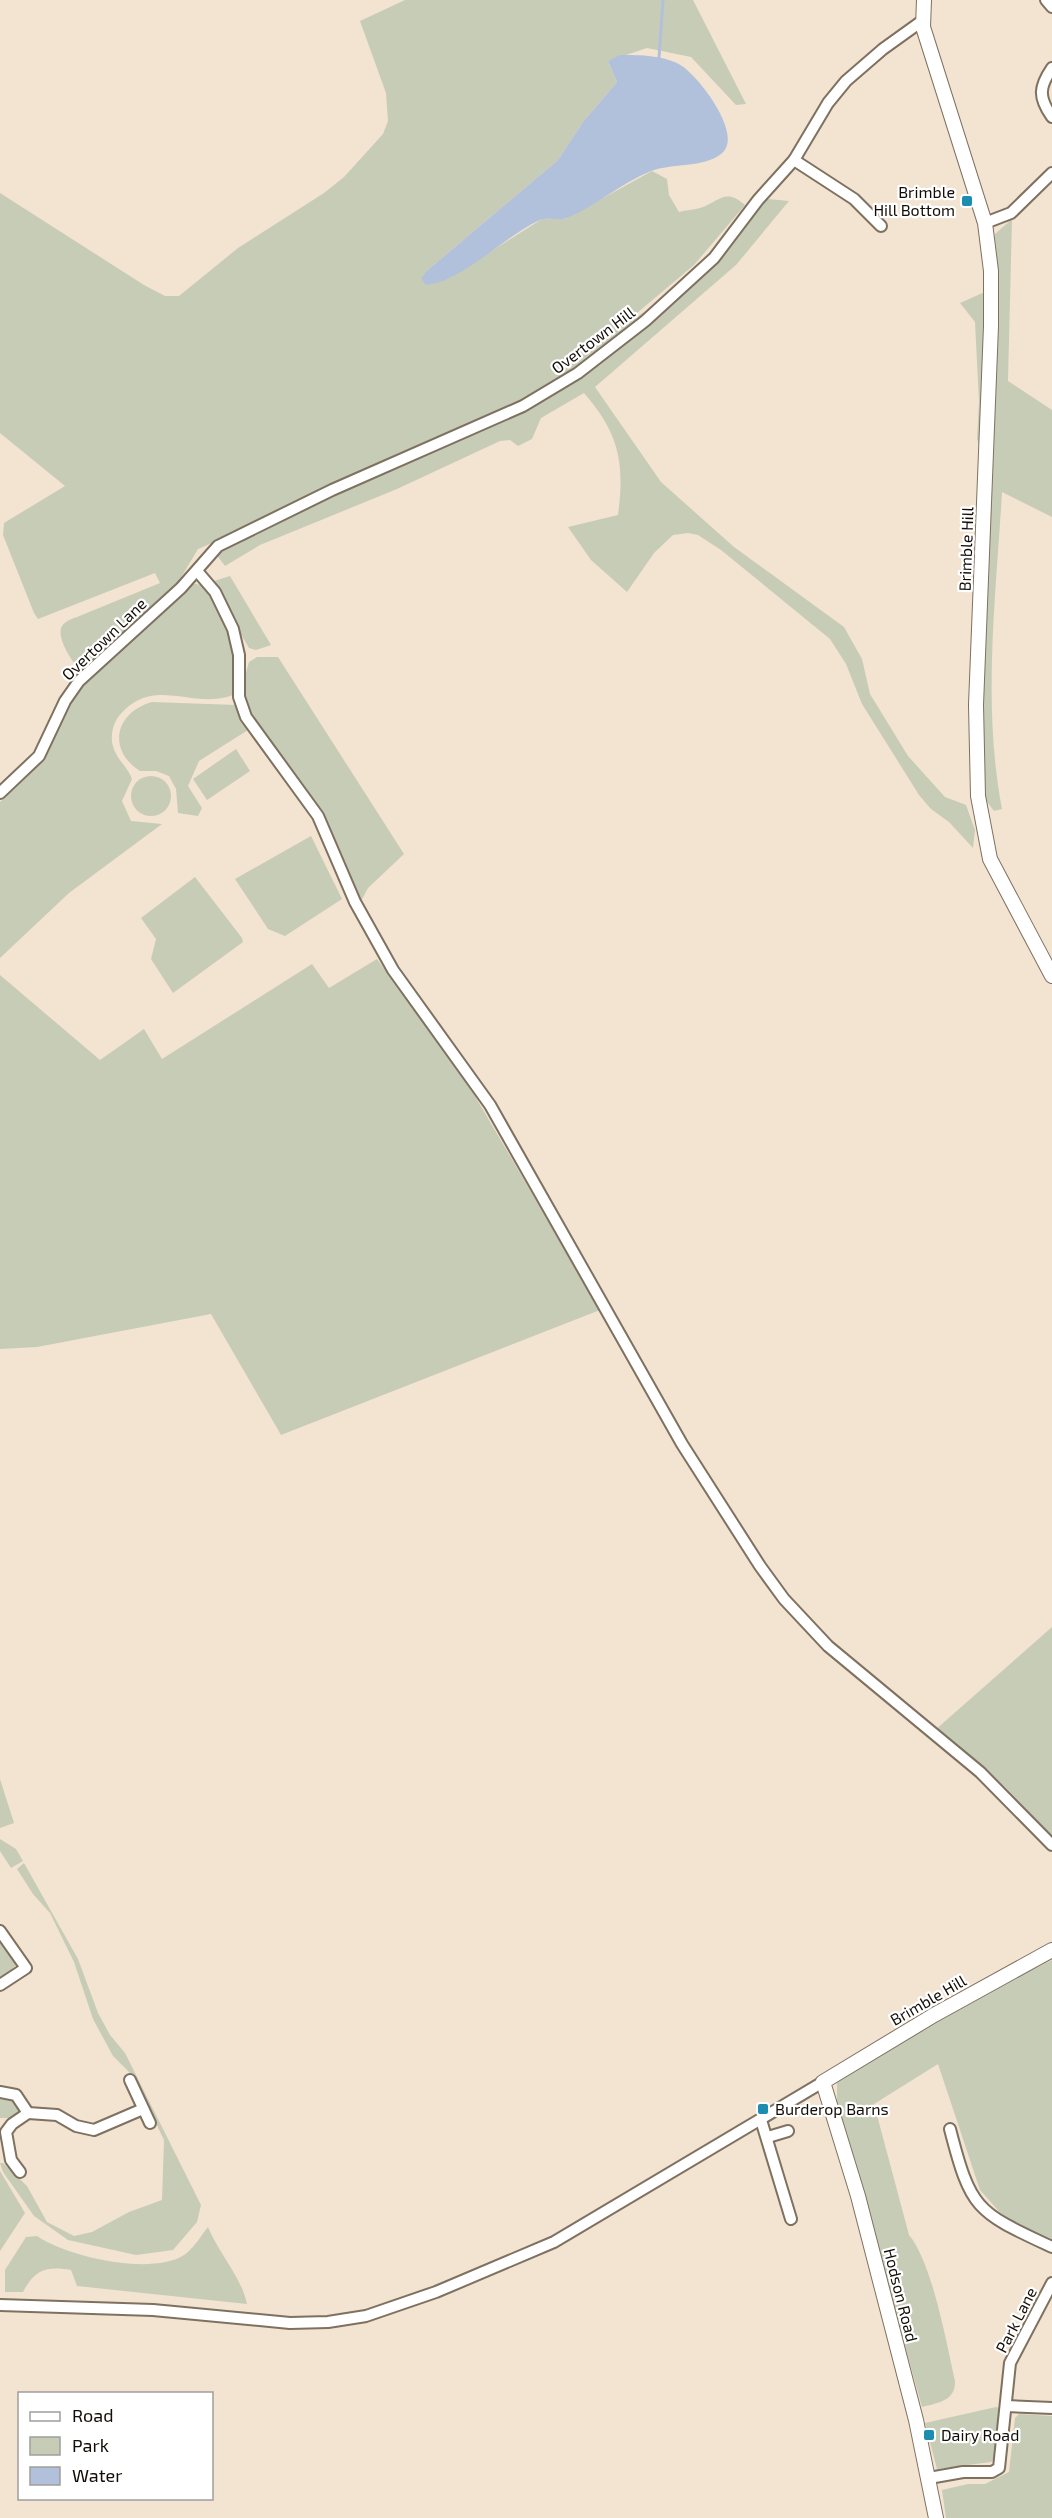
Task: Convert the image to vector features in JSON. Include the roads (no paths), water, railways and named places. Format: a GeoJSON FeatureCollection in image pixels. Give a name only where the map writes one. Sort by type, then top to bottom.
{"type":"FeatureCollection","features":[{"type":"Feature","properties":{"kind":"main road"},"geometry":{"type":"LineString","coordinates":[[922,21],[924,0]]}},
{"type":"Feature","properties":{"kind":"main road","name":"Brimble Hill"},"geometry":{"type":"LineString","coordinates":[[922,21],[985,223],[991,309],[976,705],[978,796],[990,859],[1052,976]]}},
{"type":"Feature","properties":{"kind":"main road","name":"Brimble Hill"},"geometry":{"type":"LineString","coordinates":[[823,2082],[934,2015],[1052,1950]]}},
{"type":"Feature","properties":{"kind":"main road","name":"Hodson Road"},"geometry":{"type":"LineString","coordinates":[[823,2082],[858,2196],[929,2478],[936,2518]]}},
{"type":"Feature","properties":{"kind":"street"},"geometry":{"type":"LineString","coordinates":[[1046,0],[1052,7]]}},
{"type":"Feature","properties":{"kind":"street","name":"Overtown Hill"},"geometry":{"type":"LineString","coordinates":[[196,571],[213,550],[227,541],[332,490],[496,419],[543,395],[616,345],[701,272],[794,160],[840,87],[863,65],[922,21]]}},
{"type":"Feature","properties":{"kind":"street"},"geometry":{"type":"LineString","coordinates":[[1052,68],[1040,89],[1043,102],[1052,117]]}},
{"type":"Feature","properties":{"kind":"street"},"geometry":{"type":"LineString","coordinates":[[794,160],[854,199],[881,226]]}},
{"type":"Feature","properties":{"kind":"street"},"geometry":{"type":"LineString","coordinates":[[985,223],[1011,213],[1052,172]]}},
{"type":"Feature","properties":{"kind":"street"},"geometry":{"type":"LineString","coordinates":[[196,571],[211,586],[233,629],[239,655],[239,697],[246,717],[318,816],[351,893],[393,969],[490,1105],[682,1444],[760,1566],[784,1599],[828,1646],[980,1772],[1052,1845]]}},
{"type":"Feature","properties":{"kind":"street","name":"Overtown Lane"},"geometry":{"type":"LineString","coordinates":[[0,793],[39,756],[65,701],[79,681],[196,571]]}},
{"type":"Feature","properties":{"kind":"street"},"geometry":{"type":"LineString","coordinates":[[0,1931],[26,1968],[0,1985]]}},
{"type":"Feature","properties":{"kind":"street"},"geometry":{"type":"LineString","coordinates":[[130,2080],[150,2123]]}},
{"type":"Feature","properties":{"kind":"street"},"geometry":{"type":"LineString","coordinates":[[0,2305],[153,2310],[290,2323],[321,2323],[366,2316],[419,2299],[539,2250],[597,2219],[823,2082]]}},
{"type":"Feature","properties":{"kind":"street"},"geometry":{"type":"LineString","coordinates":[[0,2092],[16,2095],[28,2113]]}},
{"type":"Feature","properties":{"kind":"street"},"geometry":{"type":"LineString","coordinates":[[20,2172],[11,2160],[6,2132],[12,2124],[28,2113],[57,2115],[76,2126],[94,2130],[143,2109]]}},
{"type":"Feature","properties":{"kind":"street"},"geometry":{"type":"LineString","coordinates":[[761,2120],[791,2219]]}},
{"type":"Feature","properties":{"kind":"street"},"geometry":{"type":"LineString","coordinates":[[950,2129],[961,2170],[979,2206],[1001,2224],[1052,2247]]}},
{"type":"Feature","properties":{"kind":"street"},"geometry":{"type":"LineString","coordinates":[[768,2137],[788,2131]]}},
{"type":"Feature","properties":{"kind":"street","name":"Park Lane"},"geometry":{"type":"LineString","coordinates":[[929,2478],[998,2469],[1001,2461],[1010,2363],[1052,2283]]}},
{"type":"Feature","properties":{"kind":"street"},"geometry":{"type":"LineString","coordinates":[[1006,2406],[1052,2408]]}},
{"type":"Feature","properties":{"kind":"water"},"geometry":{"type":"Polygon","coordinates":[[[620,55],[660,58],[675,62],[690,72],[708,94],[724,121],[727,146],[721,154],[705,161],[651,171],[567,218],[540,220],[454,276],[426,285],[421,278],[429,269],[558,160],[583,122],[617,82],[608,61],[620,55]]]}},
{"type":"Feature","properties":{"kind":"waterway"},"geometry":{"type":"LineString","coordinates":[[659,58],[663,0]]}},
{"type":"Feature","properties":{"kind":"place","name":"Brimble Hill Bottom"},"geometry":{"type":"Point","coordinates":[967,201]}},
{"type":"Feature","properties":{"kind":"place","name":"Burderop Barns"},"geometry":{"type":"Point","coordinates":[763,2109]}},
{"type":"Feature","properties":{"kind":"place","name":"Dairy Road"},"geometry":{"type":"Point","coordinates":[929,2435]}}]}
